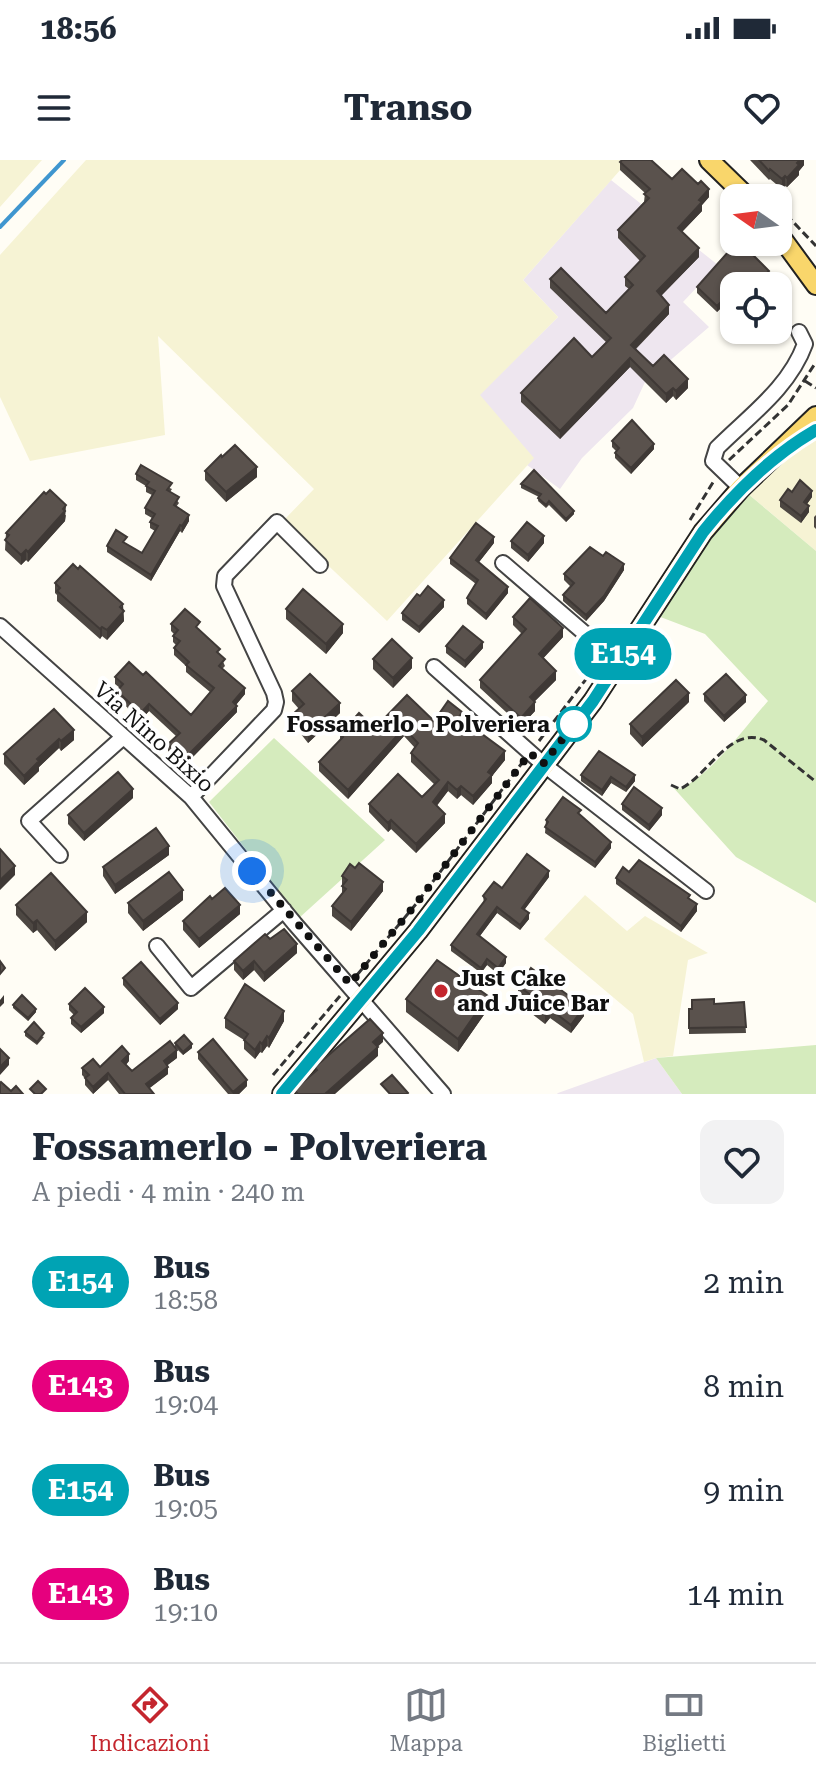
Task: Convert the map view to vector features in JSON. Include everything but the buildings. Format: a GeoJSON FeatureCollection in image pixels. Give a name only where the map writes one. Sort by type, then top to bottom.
{"type":"FeatureCollection","features":[{"type":"Feature","properties":{"kind":"main road"},"geometry":{"type":"LineString","coordinates":[[709,160],[734,184]]}},
{"type":"Feature","properties":{"kind":"main road"},"geometry":{"type":"LineString","coordinates":[[792,242],[816,261]]}},
{"type":"Feature","properties":{"kind":"main road"},"geometry":{"type":"LineString","coordinates":[[792,251],[816,285]]}},
{"type":"Feature","properties":{"kind":"main road"},"geometry":{"type":"LineString","coordinates":[[282,1094],[418,931],[536,758],[593,701],[612,658],[703,532],[741,488],[816,416]]}},
{"type":"Feature","properties":{"kind":"main road"},"geometry":{"type":"LineString","coordinates":[[787,447],[816,430]]}},
{"type":"Feature","properties":{"kind":"street"},"geometry":{"type":"LineString","coordinates":[[741,488],[713,461],[717,448],[769,400],[781,384],[805,344],[799,332]]}},
{"type":"Feature","properties":{"kind":"street"},"geometry":{"type":"LineString","coordinates":[[191,797],[274,710],[276,702],[224,586],[225,576],[277,522],[320,565]]}},
{"type":"Feature","properties":{"kind":"street"},"geometry":{"type":"LineString","coordinates":[[503,563],[612,658]]}},
{"type":"Feature","properties":{"kind":"street","name":"Via Nino Bixio"},"geometry":{"type":"LineString","coordinates":[[0,626],[191,797],[443,1094]]}},
{"type":"Feature","properties":{"kind":"street"},"geometry":{"type":"LineString","coordinates":[[434,667],[536,758],[706,891]]}},
{"type":"Feature","properties":{"kind":"street"},"geometry":{"type":"LineString","coordinates":[[60,855],[29,821],[122,738]]}},
{"type":"Feature","properties":{"kind":"street"},"geometry":{"type":"LineString","coordinates":[[157,946],[191,988],[284,910]]}},
{"type":"Feature","properties":{"kind":"path"},"geometry":{"type":"LineString","coordinates":[[792,221],[816,246]]}},
{"type":"Feature","properties":{"kind":"path"},"geometry":{"type":"LineString","coordinates":[[689,522],[732,456],[788,405],[816,362]]}},
{"type":"Feature","properties":{"kind":"path"},"geometry":{"type":"LineString","coordinates":[[805,381],[816,388]]}},
{"type":"Feature","properties":{"kind":"path"},"geometry":{"type":"LineString","coordinates":[[273,1075],[536,758],[612,658]]}},
{"type":"Feature","properties":{"kind":"path"},"geometry":{"type":"LineString","coordinates":[[671,785],[680,789],[690,785],[731,744],[756,736],[816,782]]}},
{"type":"Feature","properties":{"kind":"shaded area"},"geometry":{"type":"Polygon","coordinates":[[[0,160],[42,160],[0,207],[0,160]]]}},
{"type":"Feature","properties":{"kind":"shaded area"},"geometry":{"type":"Polygon","coordinates":[[[86,160],[629,160],[523,280],[558,317],[480,395],[534,458],[387,621],[282,522],[314,489],[158,336],[165,435],[30,461],[0,397],[0,255],[86,160]]]}},
{"type":"Feature","properties":{"kind":"shaded area"},"geometry":{"type":"Polygon","coordinates":[[[611,180],[718,265],[683,302],[709,327],[645,382],[633,408],[582,458],[560,489],[527,465],[533,458],[479,395],[558,317],[523,280],[611,180]]]}},
{"type":"Feature","properties":{"kind":"shaded area"},"geometry":{"type":"Polygon","coordinates":[[[816,440],[816,551],[746,492],[779,464],[816,440]]]}},
{"type":"Feature","properties":{"kind":"shaded area"},"geometry":{"type":"Polygon","coordinates":[[[585,895],[627,931],[645,916],[708,953],[688,960],[673,1056],[644,1062],[633,1014],[544,939],[585,895]]]}},
{"type":"Feature","properties":{"kind":"shaded area"},"geometry":{"type":"Polygon","coordinates":[[[656,1058],[682,1094],[557,1094],[558,1093],[656,1058]]]}},
{"type":"Feature","properties":{"kind":"green space"},"geometry":{"type":"Polygon","coordinates":[[[741,488],[816,551],[816,903],[736,857],[671,785],[680,789],[704,772],[768,701],[705,634],[650,613],[741,488]]]}},
{"type":"Feature","properties":{"kind":"green space"},"geometry":{"type":"Polygon","coordinates":[[[274,738],[385,840],[299,918],[209,802],[274,738]]]}},
{"type":"Feature","properties":{"kind":"green space"},"geometry":{"type":"Polygon","coordinates":[[[816,1045],[816,1094],[682,1094],[656,1058],[816,1045]]]}},
{"type":"Feature","properties":{"kind":"waterway"},"geometry":{"type":"LineString","coordinates":[[0,227],[64,160]]}},
{"type":"Feature","properties":{"kind":"bus line","name":"E154"},"geometry":{"type":"LineString","coordinates":[[282,1094],[418,931],[593,701],[720,510],[787,447],[816,430]]}},
{"type":"Feature","properties":{"kind":"place","name":"Fossamerlo - Polveriera"},"geometry":{"type":"Point","coordinates":[574,724]}},
{"type":"Feature","properties":{"kind":"place","name":"Just Cake and Juice Bar"},"geometry":{"type":"Point","coordinates":[441,991]}},
{"type":"Feature","properties":{"kind":"route"},"geometry":{"type":"LineString","coordinates":[[252,871],[350,984],[416,904],[530,753],[543,764],[576,722],[574,724]]}}]}
